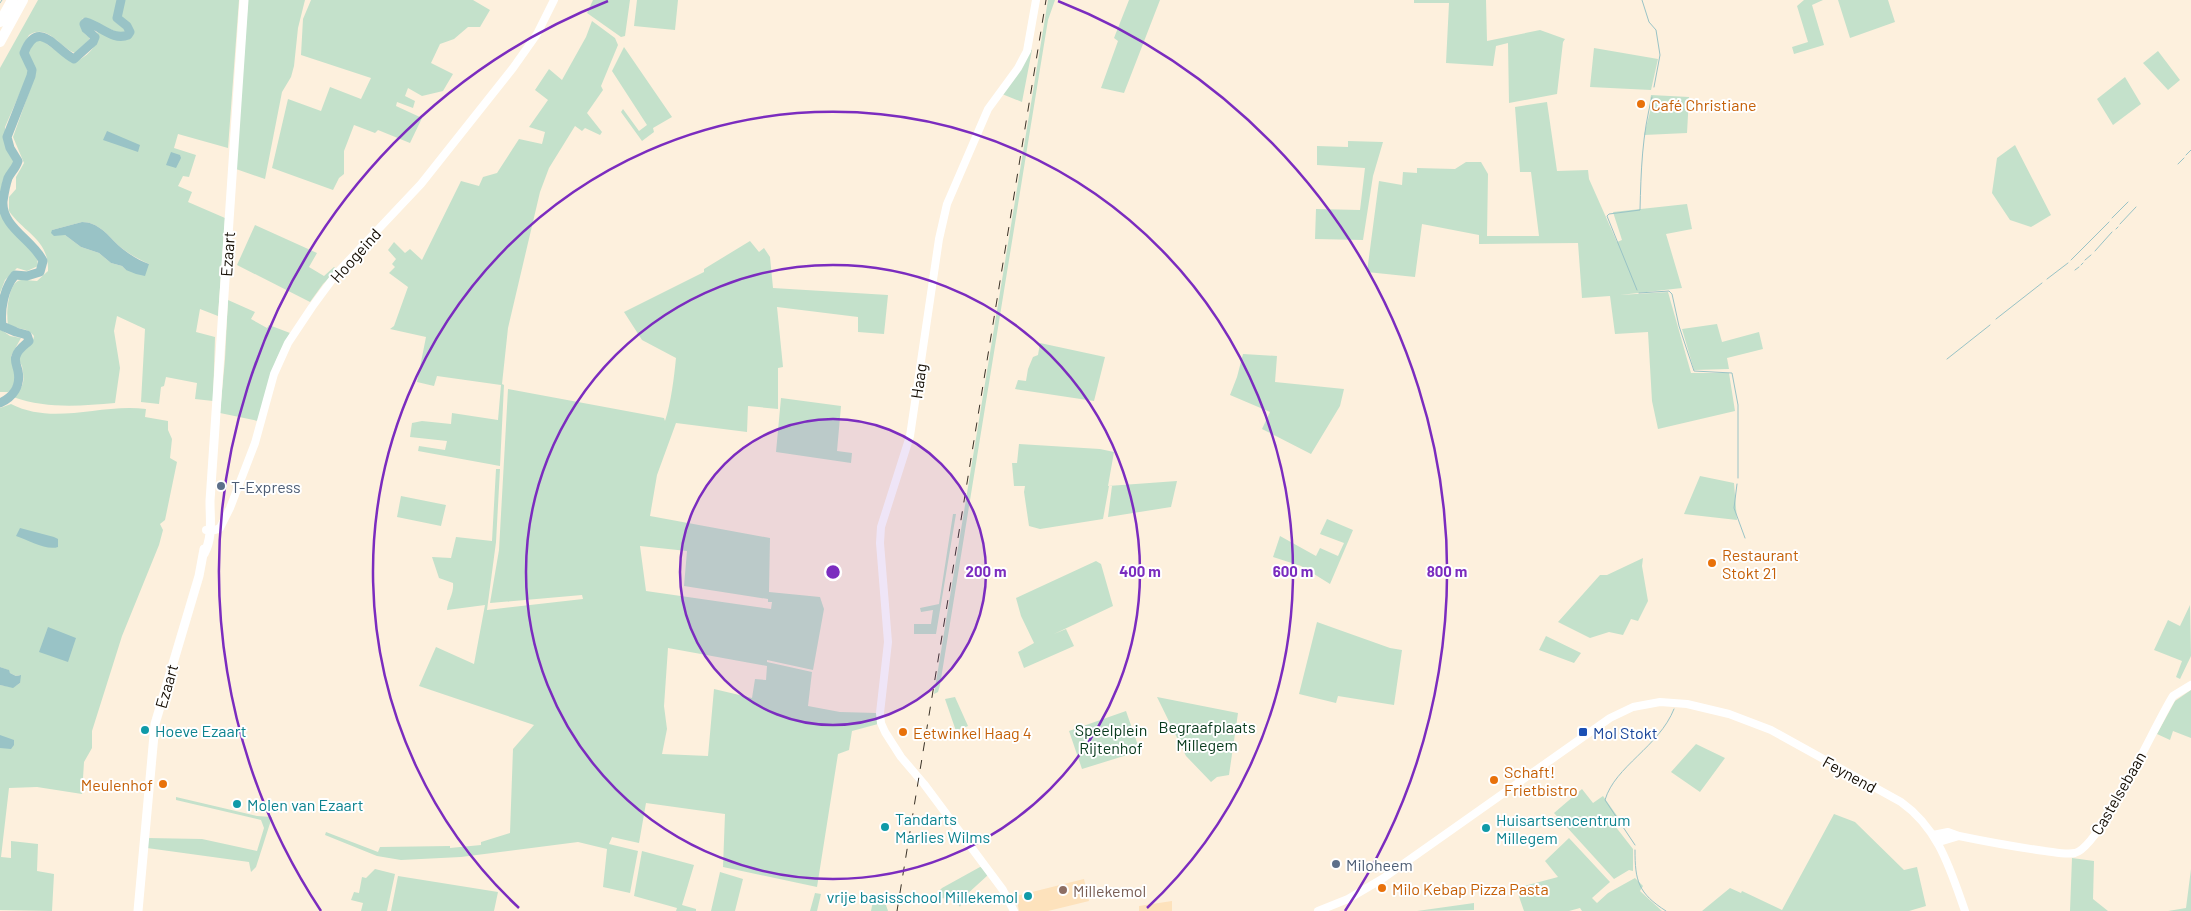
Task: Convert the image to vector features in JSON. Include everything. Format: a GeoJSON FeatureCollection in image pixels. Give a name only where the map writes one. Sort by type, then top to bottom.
{"type":"FeatureCollection","features":[{"type":"Feature","properties":{"kind":"highway"},"geometry":{"type":"LineString","coordinates":[[0,22],[12,0]]}},
{"type":"Feature","properties":{"kind":"highway"},"geometry":{"type":"LineString","coordinates":[[0,42],[23,0]]}},
{"type":"Feature","properties":{"kind":"main road","name":"Ezaart"},"geometry":{"type":"LineString","coordinates":[[138,911],[155,724],[204,554],[208,547],[208,530],[212,517],[210,509],[244,0]]}},
{"type":"Feature","properties":{"kind":"street","name":"Hoogeind"},"geometry":{"type":"LineString","coordinates":[[208,530],[220,528],[230,508],[255,443],[280,359],[312,307],[337,273],[421,184],[501,84],[532,43],[554,0]]}},
{"type":"Feature","properties":{"kind":"street","name":"Haag"},"geometry":{"type":"LineString","coordinates":[[1014,911],[1004,890],[897,751],[881,723],[880,713],[888,642],[880,543],[882,527],[910,436],[939,239],[946,204],[988,109],[1018,68],[1027,51],[1036,0]]}},
{"type":"Feature","properties":{"kind":"street","name":"Castelsebaan"},"geometry":{"type":"LineString","coordinates":[[1933,834],[1948,832],[1959,836],[2067,854],[2079,851],[2093,838],[2107,815],[2173,696],[2191,685]]}},
{"type":"Feature","properties":{"kind":"street","name":"Feynend"},"geometry":{"type":"LineString","coordinates":[[1318,911],[1343,901],[1382,879],[1620,713],[1646,704],[1679,703],[1730,714],[1771,730],[1901,802],[1920,818],[1938,842],[1945,855],[1965,911]]}},
{"type":"Feature","properties":{"kind":"street","name":"Castelsebaan"},"geometry":{"type":"LineString","coordinates":[[1938,842],[1959,836]]}},
{"type":"Feature","properties":{"kind":"shaded area","name":"Millekemol"},"geometry":{"type":"Polygon","coordinates":[[[1084,879],[1089,901],[1048,911],[1019,911],[1016,896],[1084,879]]]}},
{"type":"Feature","properties":{"kind":"shaded area"},"geometry":{"type":"Polygon","coordinates":[[[1172,901],[1172,911],[1139,911],[1139,906],[1172,901]]]}},
{"type":"Feature","properties":{"kind":"green space"},"geometry":{"type":"Polygon","coordinates":[[[38,0],[117,0],[114,21],[126,30],[122,34],[83,18],[82,29],[89,37],[89,40],[75,53],[48,34],[36,32],[29,35],[20,51],[28,72],[5,127],[5,144],[13,160],[13,165],[3,180],[0,194],[0,68],[38,0]]]}},
{"type":"Feature","properties":{"kind":"green space"},"geometry":{"type":"Polygon","coordinates":[[[124,0],[239,0],[228,148],[178,134],[174,148],[196,155],[189,177],[183,176],[178,186],[192,192],[188,202],[225,218],[218,316],[200,309],[196,332],[215,337],[213,401],[195,399],[197,383],[166,377],[164,386],[161,387],[159,404],[141,402],[145,329],[117,316],[114,331],[120,368],[115,403],[64,406],[26,401],[13,397],[21,387],[23,380],[20,356],[34,336],[29,331],[8,324],[9,299],[13,286],[17,282],[23,280],[37,281],[48,271],[45,251],[9,211],[9,197],[16,189],[16,177],[24,163],[13,137],[33,81],[35,68],[28,53],[35,40],[41,40],[72,62],[77,61],[91,51],[97,41],[97,31],[99,30],[116,38],[129,39],[132,31],[120,16],[124,0]],[[82,222],[52,230],[65,235],[81,247],[99,253],[111,263],[122,266],[126,270],[149,264],[129,253],[102,230],[82,222]]]}},
{"type":"Feature","properties":{"kind":"green space"},"geometry":{"type":"Polygon","coordinates":[[[248,0],[305,0],[298,28],[294,66],[291,77],[282,92],[265,179],[236,169],[248,0]]]}},
{"type":"Feature","properties":{"kind":"green space"},"geometry":{"type":"Polygon","coordinates":[[[311,0],[473,0],[490,10],[480,27],[468,27],[454,39],[440,44],[431,63],[453,74],[443,91],[422,96],[408,88],[405,96],[415,101],[413,108],[397,102],[396,106],[422,118],[410,143],[378,130],[375,133],[354,125],[344,151],[344,174],[339,178],[333,190],[272,168],[288,99],[321,111],[330,87],[361,99],[371,78],[301,55],[303,19],[311,0]]]}},
{"type":"Feature","properties":{"kind":"green space"},"geometry":{"type":"Polygon","coordinates":[[[593,0],[630,0],[625,36],[621,37],[587,13],[593,0]]]}},
{"type":"Feature","properties":{"kind":"green space"},"geometry":{"type":"Polygon","coordinates":[[[637,0],[678,0],[675,30],[634,26],[637,0]]]}},
{"type":"Feature","properties":{"kind":"green space"},"geometry":{"type":"Polygon","coordinates":[[[1048,0],[1055,0],[1048,20],[940,685],[938,692],[934,694],[1048,0]]]}},
{"type":"Feature","properties":{"kind":"green space"},"geometry":{"type":"Polygon","coordinates":[[[1129,0],[1160,0],[1124,93],[1101,88],[1118,41],[1114,38],[1129,0]]]}},
{"type":"Feature","properties":{"kind":"green space"},"geometry":{"type":"Polygon","coordinates":[[[1414,0],[1486,0],[1487,41],[1540,30],[1565,39],[1563,42],[1557,94],[1509,103],[1508,43],[1496,46],[1493,66],[1446,63],[1449,3],[1414,3],[1414,0]]]}},
{"type":"Feature","properties":{"kind":"green space"},"geometry":{"type":"Polygon","coordinates":[[[1804,0],[1823,0],[1812,5],[1824,45],[1794,54],[1792,47],[1808,42],[1797,6],[1804,0]]]}},
{"type":"Feature","properties":{"kind":"green space"},"geometry":{"type":"Polygon","coordinates":[[[1838,0],[1888,0],[1895,22],[1850,38],[1838,0]]]}},
{"type":"Feature","properties":{"kind":"green space"},"geometry":{"type":"Polygon","coordinates":[[[592,21],[615,38],[618,45],[601,86],[603,90],[587,113],[602,132],[600,135],[585,128],[582,131],[575,126],[549,168],[540,192],[508,328],[502,384],[504,385],[500,466],[418,451],[419,446],[445,450],[447,441],[410,437],[412,423],[422,421],[451,424],[452,413],[498,420],[501,385],[437,376],[434,386],[417,382],[426,337],[390,329],[394,326],[408,287],[389,273],[395,267],[392,264],[396,259],[388,250],[394,242],[405,253],[410,249],[422,260],[461,181],[479,186],[483,177],[497,173],[519,139],[542,144],[545,132],[529,127],[548,100],[535,90],[549,69],[562,80],[586,37],[592,21]]]}},
{"type":"Feature","properties":{"kind":"green space"},"geometry":{"type":"Polygon","coordinates":[[[624,47],[672,117],[653,128],[654,132],[642,141],[621,112],[623,109],[639,131],[647,125],[612,71],[624,47]]]}},
{"type":"Feature","properties":{"kind":"green space"},"geometry":{"type":"Polygon","coordinates":[[[1594,48],[1658,59],[1651,90],[1590,87],[1594,48]]]}},
{"type":"Feature","properties":{"kind":"green space"},"geometry":{"type":"Polygon","coordinates":[[[1029,49],[1032,50],[1022,102],[1002,94],[1029,49]]]}},
{"type":"Feature","properties":{"kind":"green space"},"geometry":{"type":"Polygon","coordinates":[[[2158,51],[2180,80],[2168,90],[2143,63],[2158,51]]]}},
{"type":"Feature","properties":{"kind":"green space"},"geometry":{"type":"Polygon","coordinates":[[[2125,77],[2141,104],[2113,125],[2097,99],[2125,77]]]}},
{"type":"Feature","properties":{"kind":"green space"},"geometry":{"type":"Polygon","coordinates":[[[1651,95],[1689,97],[1687,133],[1644,135],[1651,108],[1649,107],[1651,95]]]}},
{"type":"Feature","properties":{"kind":"green space"},"geometry":{"type":"Polygon","coordinates":[[[1547,102],[1557,171],[1588,170],[1589,179],[1617,242],[1622,240],[1613,212],[1687,204],[1692,229],[1666,234],[1682,288],[1620,295],[1668,292],[1691,373],[1729,373],[1735,411],[1658,429],[1652,401],[1648,332],[1615,334],[1610,296],[1582,298],[1578,243],[1479,244],[1479,235],[1422,224],[1415,277],[1367,272],[1379,181],[1402,185],[1403,172],[1417,173],[1417,168],[1455,169],[1466,162],[1481,162],[1488,174],[1487,236],[1539,236],[1531,172],[1520,172],[1515,107],[1547,102]]]}},
{"type":"Feature","properties":{"kind":"green space"},"geometry":{"type":"Polygon","coordinates":[[[1348,141],[1383,142],[1373,176],[1363,240],[1315,239],[1316,209],[1360,210],[1365,168],[1317,165],[1317,146],[1348,147],[1348,141]]]}},
{"type":"Feature","properties":{"kind":"green space"},"geometry":{"type":"Polygon","coordinates":[[[2015,145],[2051,215],[2031,227],[2010,220],[1992,193],[1997,158],[2015,145]]]}},
{"type":"Feature","properties":{"kind":"green space"},"geometry":{"type":"Polygon","coordinates":[[[0,211],[15,233],[37,257],[38,266],[27,271],[17,268],[5,280],[0,293],[0,211]]]}},
{"type":"Feature","properties":{"kind":"green space"},"geometry":{"type":"Polygon","coordinates":[[[255,225],[317,253],[309,267],[324,276],[334,267],[337,270],[323,284],[310,302],[237,265],[255,225]]]}},
{"type":"Feature","properties":{"kind":"green space"},"geometry":{"type":"Polygon","coordinates":[[[750,241],[759,252],[764,248],[770,257],[773,288],[888,295],[884,334],[858,332],[858,317],[777,307],[783,367],[778,368],[778,409],[748,406],[747,432],[676,423],[657,475],[650,516],[770,538],[769,592],[820,597],[824,609],[813,670],[767,660],[767,662],[812,672],[808,706],[840,712],[877,713],[878,724],[852,731],[849,750],[838,754],[817,887],[723,867],[725,814],[646,803],[639,843],[612,837],[609,844],[638,851],[630,893],[603,887],[607,849],[578,842],[461,857],[401,860],[377,856],[325,835],[326,832],[378,852],[380,847],[450,846],[450,848],[481,845],[481,842],[510,833],[513,749],[534,725],[419,686],[436,647],[474,664],[485,605],[447,610],[453,590],[453,583],[439,578],[432,557],[451,558],[456,537],[492,541],[496,469],[500,469],[496,542],[487,610],[583,599],[582,595],[490,603],[499,550],[508,389],[664,418],[665,421],[671,398],[676,358],[642,340],[624,312],[704,272],[704,269],[750,241]],[[640,546],[646,591],[771,609],[772,602],[768,602],[768,599],[684,586],[687,551],[640,546]],[[668,648],[664,706],[667,729],[662,754],[708,756],[714,689],[752,698],[755,679],[766,680],[767,666],[668,648]]]}},
{"type":"Feature","properties":{"kind":"green space"},"geometry":{"type":"Polygon","coordinates":[[[228,300],[255,312],[251,319],[267,328],[269,325],[290,333],[277,358],[258,421],[220,413],[228,300]]]}},
{"type":"Feature","properties":{"kind":"green space"},"geometry":{"type":"Polygon","coordinates":[[[1717,324],[1722,342],[1759,332],[1763,349],[1727,358],[1729,369],[1694,370],[1682,329],[1717,324]]]}},
{"type":"Feature","properties":{"kind":"green space"},"geometry":{"type":"Polygon","coordinates":[[[0,329],[10,336],[21,338],[11,356],[16,380],[8,392],[0,392],[0,329]]]}},
{"type":"Feature","properties":{"kind":"green space"},"geometry":{"type":"Polygon","coordinates":[[[1040,343],[1105,357],[1094,401],[1015,389],[1018,380],[1026,381],[1033,357],[1038,355],[1040,343]]]}},
{"type":"Feature","properties":{"kind":"green space"},"geometry":{"type":"Polygon","coordinates":[[[1243,354],[1277,356],[1275,382],[1344,389],[1340,406],[1311,454],[1262,429],[1270,412],[1230,395],[1243,354]]]}},
{"type":"Feature","properties":{"kind":"green space"},"geometry":{"type":"Polygon","coordinates":[[[781,398],[841,406],[837,451],[852,453],[851,463],[776,452],[781,398]]]}},
{"type":"Feature","properties":{"kind":"green space"},"geometry":{"type":"Polygon","coordinates":[[[11,404],[27,410],[61,414],[129,408],[146,409],[145,417],[168,421],[168,430],[172,439],[170,458],[177,462],[165,520],[160,524],[163,530],[159,545],[122,636],[92,731],[92,748],[84,762],[82,794],[37,787],[9,788],[1,857],[11,858],[11,841],[38,844],[37,871],[54,874],[52,911],[0,910],[0,685],[13,687],[20,683],[20,675],[16,676],[0,667],[0,408],[11,404]]]}},
{"type":"Feature","properties":{"kind":"green space"},"geometry":{"type":"Polygon","coordinates":[[[1019,444],[1100,449],[1114,452],[1108,486],[1177,481],[1171,507],[1108,517],[1112,486],[1109,486],[1103,519],[1040,529],[1029,526],[1024,492],[1025,486],[1014,486],[1012,463],[1017,463],[1019,444]]]}},
{"type":"Feature","properties":{"kind":"green space"},"geometry":{"type":"Polygon","coordinates":[[[1700,476],[1734,483],[1737,520],[1684,514],[1700,476]]]}},
{"type":"Feature","properties":{"kind":"green space"},"geometry":{"type":"Polygon","coordinates":[[[401,496],[446,505],[441,526],[397,517],[401,496]]]}},
{"type":"Feature","properties":{"kind":"green space"},"geometry":{"type":"Polygon","coordinates":[[[953,514],[956,514],[936,634],[914,634],[914,624],[931,624],[933,610],[921,612],[920,608],[939,604],[953,514]]]}},
{"type":"Feature","properties":{"kind":"green space"},"geometry":{"type":"Polygon","coordinates":[[[1327,519],[1353,530],[1330,584],[1301,566],[1273,557],[1280,536],[1316,556],[1320,548],[1338,556],[1344,543],[1320,534],[1327,519]]]}},
{"type":"Feature","properties":{"kind":"green space"},"geometry":{"type":"Polygon","coordinates":[[[1643,558],[1642,566],[1648,601],[1638,621],[1631,619],[1623,635],[1609,632],[1590,638],[1558,622],[1600,575],[1607,575],[1643,558]]]}},
{"type":"Feature","properties":{"kind":"green space"},"geometry":{"type":"Polygon","coordinates":[[[1096,561],[1101,564],[1113,606],[1054,634],[1066,629],[1074,646],[1024,668],[1018,652],[1034,643],[1021,616],[1016,598],[1096,561]]]}},
{"type":"Feature","properties":{"kind":"green space"},"geometry":{"type":"Polygon","coordinates":[[[2190,605],[2191,656],[2180,679],[2176,677],[2182,661],[2154,650],[2168,620],[2180,626],[2190,605]]]}},
{"type":"Feature","properties":{"kind":"green space"},"geometry":{"type":"Polygon","coordinates":[[[1317,622],[1390,648],[1402,650],[1394,705],[1338,696],[1336,703],[1299,694],[1317,622]]]}},
{"type":"Feature","properties":{"kind":"green space"},"geometry":{"type":"Polygon","coordinates":[[[1546,636],[1581,653],[1574,663],[1539,650],[1546,636]]]}},
{"type":"Feature","properties":{"kind":"green space"},"geometry":{"type":"Polygon","coordinates":[[[2191,690],[2191,738],[2173,731],[2170,740],[2157,734],[2175,701],[2191,690]]]}},
{"type":"Feature","properties":{"kind":"green space"},"geometry":{"type":"Polygon","coordinates":[[[955,697],[968,726],[956,731],[945,699],[955,697]]]}},
{"type":"Feature","properties":{"kind":"green space","name":"Begraafplaats Millegem"},"geometry":{"type":"Polygon","coordinates":[[[1157,697],[1238,713],[1229,775],[1217,777],[1211,782],[1186,756],[1157,697]]]}},
{"type":"Feature","properties":{"kind":"green space","name":"Speelplein Rijtenhof"},"geometry":{"type":"Polygon","coordinates":[[[1126,711],[1140,751],[1082,769],[1069,731],[1126,711]]]}},
{"type":"Feature","properties":{"kind":"green space"},"geometry":{"type":"Polygon","coordinates":[[[1696,744],[1725,758],[1700,792],[1671,772],[1696,744]]]}},
{"type":"Feature","properties":{"kind":"green space"},"geometry":{"type":"Polygon","coordinates":[[[1582,789],[1593,803],[1603,796],[1620,820],[1615,826],[1633,849],[1633,871],[1629,870],[1614,879],[1554,813],[1582,789]]]}},
{"type":"Feature","properties":{"kind":"green space"},"geometry":{"type":"Polygon","coordinates":[[[176,797],[257,816],[272,817],[256,867],[251,872],[249,862],[147,848],[148,838],[202,839],[257,851],[264,828],[261,820],[176,800],[176,797]]]}},
{"type":"Feature","properties":{"kind":"green space"},"geometry":{"type":"Polygon","coordinates":[[[1834,814],[1855,822],[1904,870],[1917,867],[1926,906],[1909,911],[1702,911],[1730,888],[1741,893],[1742,891],[1782,910],[1834,814]]]}},
{"type":"Feature","properties":{"kind":"green space"},"geometry":{"type":"Polygon","coordinates":[[[1569,838],[1610,882],[1592,898],[1597,903],[1608,893],[1635,878],[1643,886],[1640,891],[1662,911],[1582,911],[1580,908],[1569,911],[1524,911],[1516,888],[1558,877],[1545,861],[1569,838]]]}},
{"type":"Feature","properties":{"kind":"green space"},"geometry":{"type":"Polygon","coordinates":[[[642,851],[694,865],[682,905],[696,909],[696,911],[676,911],[677,908],[634,896],[642,851]]]}},
{"type":"Feature","properties":{"kind":"green space"},"geometry":{"type":"Polygon","coordinates":[[[2072,858],[2094,861],[2093,899],[2108,911],[2070,911],[2072,858]]]}},
{"type":"Feature","properties":{"kind":"green space"},"geometry":{"type":"Polygon","coordinates":[[[980,867],[984,868],[988,875],[965,896],[960,907],[955,899],[939,898],[942,888],[980,867]]]}},
{"type":"Feature","properties":{"kind":"green space"},"geometry":{"type":"Polygon","coordinates":[[[375,869],[395,874],[387,911],[361,911],[363,903],[351,900],[354,892],[359,893],[362,877],[366,878],[375,869]]]}},
{"type":"Feature","properties":{"kind":"green space"},"geometry":{"type":"Polygon","coordinates":[[[2191,869],[2191,911],[2168,911],[2186,908],[2191,869]]]}},
{"type":"Feature","properties":{"kind":"green space"},"geometry":{"type":"Polygon","coordinates":[[[720,872],[743,879],[735,911],[711,911],[720,872]]]}},
{"type":"Feature","properties":{"kind":"green space"},"geometry":{"type":"Polygon","coordinates":[[[398,876],[498,892],[494,911],[391,911],[398,876]]]}},
{"type":"Feature","properties":{"kind":"green space"},"geometry":{"type":"Polygon","coordinates":[[[815,893],[821,894],[817,911],[810,911],[815,893]]]}},
{"type":"Feature","properties":{"kind":"green space"},"geometry":{"type":"Polygon","coordinates":[[[873,901],[886,905],[888,911],[871,911],[873,901]]]}},
{"type":"Feature","properties":{"kind":"green space"},"geometry":{"type":"Polygon","coordinates":[[[1474,903],[1474,910],[1417,911],[1474,903]]]}},
{"type":"Feature","properties":{"kind":"water"},"geometry":{"type":"Polygon","coordinates":[[[107,131],[140,145],[138,152],[103,140],[107,131]]]}},
{"type":"Feature","properties":{"kind":"water"},"geometry":{"type":"Polygon","coordinates":[[[171,152],[180,155],[181,158],[176,168],[166,165],[171,152]]]}},
{"type":"Feature","properties":{"kind":"water"},"geometry":{"type":"Polygon","coordinates":[[[82,222],[98,227],[125,251],[149,264],[145,276],[111,263],[99,253],[81,247],[65,235],[54,236],[51,233],[52,230],[82,222]]]}},
{"type":"Feature","properties":{"kind":"water"},"geometry":{"type":"Polygon","coordinates":[[[20,528],[58,539],[58,547],[48,548],[16,536],[20,528]]]}},
{"type":"Feature","properties":{"kind":"water"},"geometry":{"type":"Polygon","coordinates":[[[48,627],[76,638],[68,662],[39,652],[48,627]]]}},
{"type":"Feature","properties":{"kind":"water"},"geometry":{"type":"Polygon","coordinates":[[[0,667],[9,670],[10,673],[16,676],[21,675],[20,683],[13,688],[0,685],[0,667]]]}},
{"type":"Feature","properties":{"kind":"water"},"geometry":{"type":"Polygon","coordinates":[[[0,735],[14,740],[14,745],[11,749],[0,748],[0,735]]]}},
{"type":"Feature","properties":{"kind":"waterway"},"geometry":{"type":"LineString","coordinates":[[0,403],[9,398],[17,386],[19,376],[15,358],[20,349],[29,341],[27,335],[2,326],[2,306],[6,292],[15,275],[27,276],[40,272],[43,261],[32,246],[12,226],[4,210],[3,201],[7,180],[18,161],[10,148],[7,137],[32,70],[24,53],[29,43],[35,37],[41,37],[47,39],[74,59],[93,42],[95,37],[86,29],[84,24],[86,22],[112,35],[128,35],[130,32],[127,26],[117,18],[121,0]]}},
{"type":"Feature","properties":{"kind":"waterway"},"geometry":{"type":"LineString","coordinates":[[1642,0],[1649,22],[1656,30],[1660,55],[1654,87]]}},
{"type":"Feature","properties":{"kind":"waterway"},"geometry":{"type":"LineString","coordinates":[[1637,290],[1607,216],[1609,214],[1640,210],[1644,139],[1652,97]]}},
{"type":"Feature","properties":{"kind":"waterway"},"geometry":{"type":"LineString","coordinates":[[2186,155],[2191,150]]}},
{"type":"Feature","properties":{"kind":"waterway"},"geometry":{"type":"LineString","coordinates":[[2178,164],[2184,158]]}},
{"type":"Feature","properties":{"kind":"waterway"},"geometry":{"type":"LineString","coordinates":[[2112,218],[2128,202]]}},
{"type":"Feature","properties":{"kind":"waterway"},"geometry":{"type":"LineString","coordinates":[[2120,224],[2136,207]]}},
{"type":"Feature","properties":{"kind":"waterway"},"geometry":{"type":"LineString","coordinates":[[2071,260],[2109,222]]}},
{"type":"Feature","properties":{"kind":"waterway"},"geometry":{"type":"LineString","coordinates":[[2095,251],[2112,232]]}},
{"type":"Feature","properties":{"kind":"waterway"},"geometry":{"type":"LineString","coordinates":[[2085,260],[2091,255]]}},
{"type":"Feature","properties":{"kind":"waterway"},"geometry":{"type":"LineString","coordinates":[[2047,279],[2068,263]]}},
{"type":"Feature","properties":{"kind":"waterway"},"geometry":{"type":"LineString","coordinates":[[2075,270],[2079,267]]}},
{"type":"Feature","properties":{"kind":"waterway"},"geometry":{"type":"LineString","coordinates":[[1996,319],[2042,283]]}},
{"type":"Feature","properties":{"kind":"waterway"},"geometry":{"type":"LineString","coordinates":[[1639,293],[1669,291],[1672,294],[1679,326],[1694,371],[1732,373],[1738,405],[1738,478]]}},
{"type":"Feature","properties":{"kind":"waterway"},"geometry":{"type":"LineString","coordinates":[[1947,359],[1990,325]]}},
{"type":"Feature","properties":{"kind":"waterway"},"geometry":{"type":"LineString","coordinates":[[1737,484],[1734,508],[1745,538]]}},
{"type":"Feature","properties":{"kind":"waterway"},"geometry":{"type":"LineString","coordinates":[[1635,845],[1605,800],[1610,788],[1618,777],[1658,734],[1674,709]]}},
{"type":"Feature","properties":{"kind":"waterway"},"geometry":{"type":"LineString","coordinates":[[1635,850],[1637,878],[1640,885],[1649,898],[1666,911]]}},
{"type":"Feature","properties":{"kind":"railway"},"geometry":{"type":"LineString","coordinates":[[897,911],[1046,0]]}},
{"type":"Feature","properties":{"kind":"place","name":"Café Christiane"},"geometry":{"type":"Point","coordinates":[1641,104]}},
{"type":"Feature","properties":{"kind":"place","name":"T-Express"},"geometry":{"type":"Point","coordinates":[221,486]}},
{"type":"Feature","properties":{"kind":"place","name":"Restaurant Stokt 21"},"geometry":{"type":"Point","coordinates":[1712,563]}},
{"type":"Feature","properties":{"kind":"place","name":"Hoeve Ezaart"},"geometry":{"type":"Point","coordinates":[145,730]}},
{"type":"Feature","properties":{"kind":"place","name":"Eetwinkel Haag 4"},"geometry":{"type":"Point","coordinates":[903,732]}},
{"type":"Feature","properties":{"kind":"place","name":"Mol Stokt"},"geometry":{"type":"Point","coordinates":[1583,732]}},
{"type":"Feature","properties":{"kind":"place","name":"Schaft! Frietbistro"},"geometry":{"type":"Point","coordinates":[1494,780]}},
{"type":"Feature","properties":{"kind":"place","name":"Meulenhof"},"geometry":{"type":"Point","coordinates":[163,784]}},
{"type":"Feature","properties":{"kind":"place","name":"Molen van Ezaart"},"geometry":{"type":"Point","coordinates":[237,804]}},
{"type":"Feature","properties":{"kind":"place","name":"Tandarts Marlies Wilms"},"geometry":{"type":"Point","coordinates":[885,827]}},
{"type":"Feature","properties":{"kind":"place","name":"Huisartsencentrum Millegem"},"geometry":{"type":"Point","coordinates":[1486,828]}},
{"type":"Feature","properties":{"kind":"place","name":"Miloheem"},"geometry":{"type":"Point","coordinates":[1336,864]}},
{"type":"Feature","properties":{"kind":"place","name":"Milo Kebap Pizza Pasta"},"geometry":{"type":"Point","coordinates":[1382,888]}},
{"type":"Feature","properties":{"kind":"place","name":"Millekemol"},"geometry":{"type":"Point","coordinates":[1063,890]}},
{"type":"Feature","properties":{"kind":"place","name":"vrije basisschool Millekemol"},"geometry":{"type":"Point","coordinates":[1028,896]}}]}
